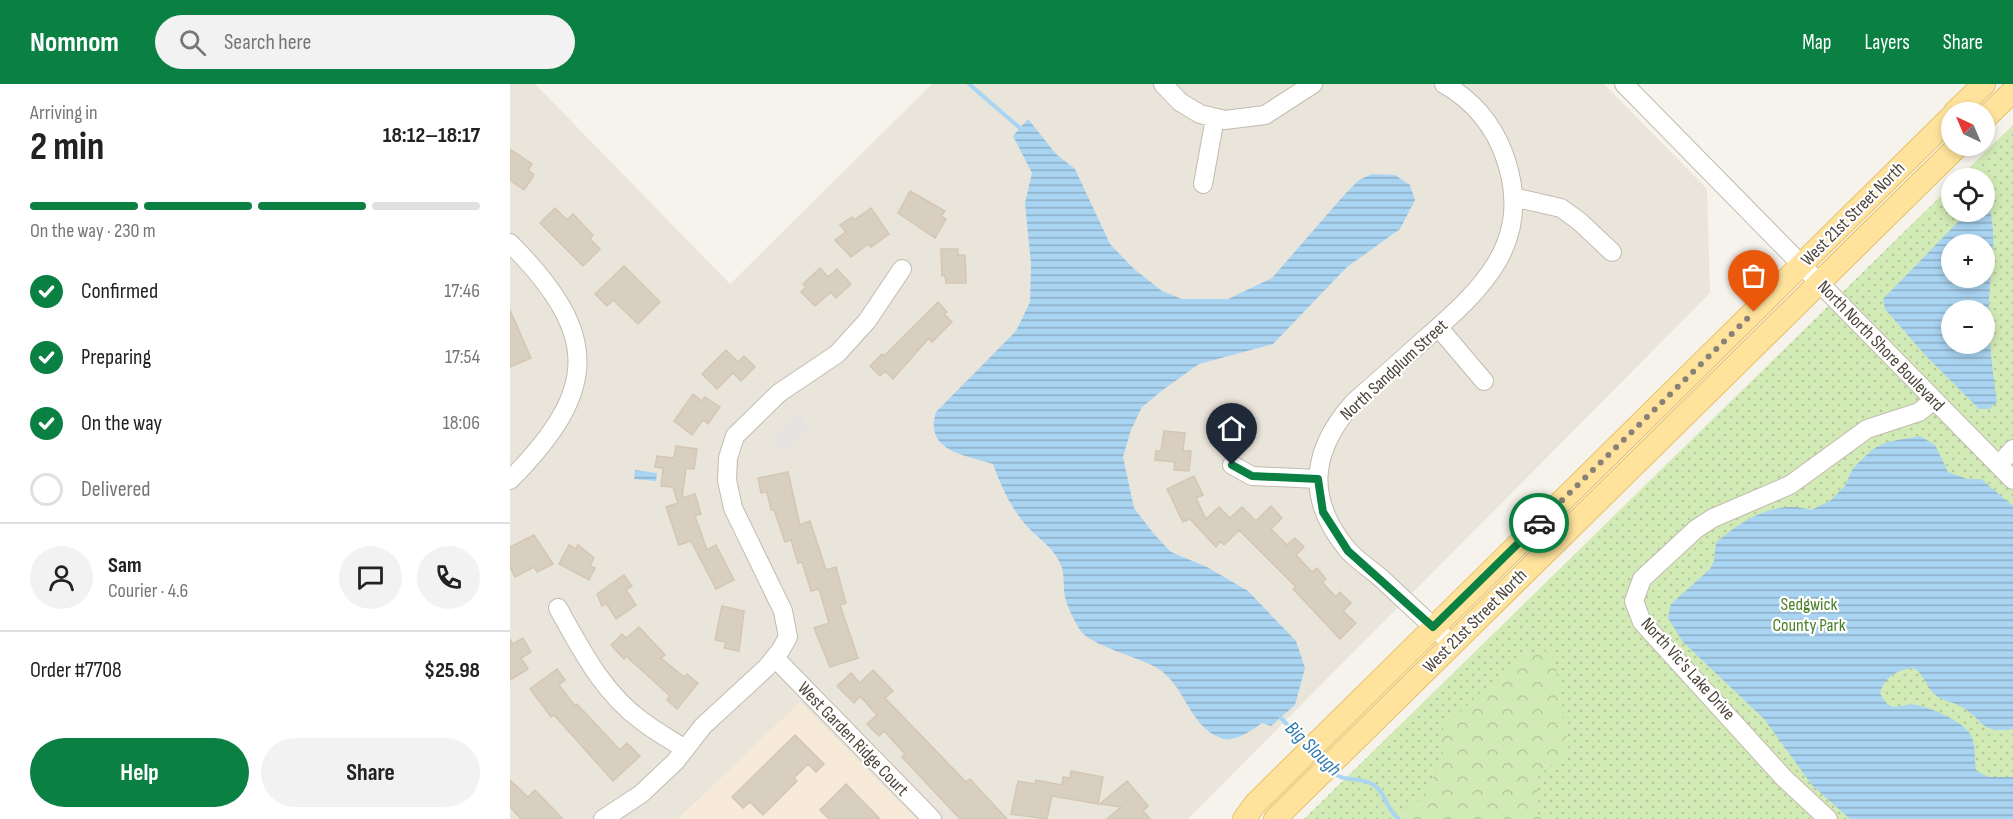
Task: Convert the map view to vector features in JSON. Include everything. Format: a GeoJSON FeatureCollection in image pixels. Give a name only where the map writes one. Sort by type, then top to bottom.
{"type":"FeatureCollection","features":[{"type":"Feature","properties":{"kind":"main road"},"geometry":{"type":"LineString","coordinates":[[1965,102],[1984,84]]}},
{"type":"Feature","properties":{"kind":"main road"},"geometry":{"type":"LineString","coordinates":[[1995,108],[2013,91]]}},
{"type":"Feature","properties":{"kind":"main road","name":"West 21st Street North"},"geometry":{"type":"LineString","coordinates":[[1244,819],[1433,627],[1941,127]]}},
{"type":"Feature","properties":{"kind":"main road","name":"West 21st Street North"},"geometry":{"type":"LineString","coordinates":[[1275,819],[1948,156]]}},
{"type":"Feature","properties":{"kind":"street"},"geometry":{"type":"LineString","coordinates":[[1163,84],[1180,102],[1200,114],[1225,120],[1265,115],[1313,84]]}},
{"type":"Feature","properties":{"kind":"street","name":"North Sandplum Street"},"geometry":{"type":"LineString","coordinates":[[1444,84],[1478,109],[1493,131],[1511,175],[1513,197],[1509,226],[1498,263],[1469,301],[1354,402],[1340,418],[1329,438],[1318,479],[1323,512],[1348,551],[1452,644]]}},
{"type":"Feature","properties":{"kind":"street","name":"North North Shore Boulevard"},"geometry":{"type":"LineString","coordinates":[[1624,84],[2013,480]]}},
{"type":"Feature","properties":{"kind":"street"},"geometry":{"type":"LineString","coordinates":[[1203,184],[1215,118]]}},
{"type":"Feature","properties":{"kind":"street"},"geometry":{"type":"LineString","coordinates":[[1513,197],[1561,208],[1579,221],[1612,252]]}},
{"type":"Feature","properties":{"kind":"street"},"geometry":{"type":"LineString","coordinates":[[510,243],[548,283],[564,310],[574,332],[578,361],[575,384],[565,413],[552,434],[510,480]]}},
{"type":"Feature","properties":{"kind":"street"},"geometry":{"type":"LineString","coordinates":[[603,819],[641,794],[675,762],[703,726],[775,658],[788,638],[787,624],[733,508],[727,480],[728,458],[735,436],[771,399],[837,354],[867,321],[902,269]]}},
{"type":"Feature","properties":{"kind":"street"},"geometry":{"type":"LineString","coordinates":[[1439,328],[1484,381]]}},
{"type":"Feature","properties":{"kind":"street","name":"North Vic's Lake Drive"},"geometry":{"type":"LineString","coordinates":[[1828,819],[1784,778],[1642,622],[1635,601],[1636,590],[1642,579],[1704,524],[1790,485],[1867,429],[1919,412],[1934,400]]}},
{"type":"Feature","properties":{"kind":"street"},"geometry":{"type":"LineString","coordinates":[[1999,465],[2013,449]]}},
{"type":"Feature","properties":{"kind":"street"},"geometry":{"type":"LineString","coordinates":[[1232,465],[1252,476],[1318,479]]}},
{"type":"Feature","properties":{"kind":"street"},"geometry":{"type":"LineString","coordinates":[[558,608],[591,666],[612,692],[641,720],[685,749]]}},
{"type":"Feature","properties":{"kind":"street","name":"West Garden Ridge Court"},"geometry":{"type":"LineString","coordinates":[[775,658],[932,819]]}},
{"type":"Feature","properties":{"kind":"shaded area"},"geometry":{"type":"Polygon","coordinates":[[[510,84],[535,84],[730,284],[932,84],[1604,84],[1707,189],[1710,293],[1188,819],[916,819],[800,703],[678,819],[510,819],[510,84]]]}},
{"type":"Feature","properties":{"kind":"shaded area"},"geometry":{"type":"Polygon","coordinates":[[[798,414],[810,426],[784,452],[772,440],[798,414]]]}},
{"type":"Feature","properties":{"kind":"shaded area"},"geometry":{"type":"Polygon","coordinates":[[[800,702],[916,819],[678,819],[800,702]]]}},
{"type":"Feature","properties":{"kind":"green space","name":"Sedgwick County Park"},"geometry":{"type":"Polygon","coordinates":[[[2013,125],[2013,819],[1304,819],[1941,196],[1941,222],[1995,222],[1995,168],[1969,168],[1981,156],[1995,156],[1995,143],[2013,125]]]}},
{"type":"Feature","properties":{"kind":"green space"},"geometry":{"type":"Polygon","coordinates":[[[1543,651],[1551,653],[1556,669],[1569,751],[1538,776],[1538,816],[1552,819],[1387,819],[1425,797],[1443,755],[1443,727],[1521,656],[1543,651]]]}},
{"type":"Feature","properties":{"kind":"water"},"geometry":{"type":"Polygon","coordinates":[[[1028,119],[1056,154],[1075,169],[1110,244],[1134,269],[1162,291],[1182,299],[1228,299],[1272,278],[1359,180],[1372,174],[1395,175],[1410,185],[1415,200],[1400,229],[1347,267],[1273,344],[1199,364],[1142,407],[1131,430],[1123,457],[1134,508],[1154,534],[1171,552],[1207,567],[1248,591],[1296,641],[1305,668],[1295,705],[1271,726],[1262,723],[1237,738],[1221,738],[1201,725],[1174,684],[1157,668],[1085,636],[1066,601],[1059,561],[1052,550],[1029,529],[1015,510],[993,464],[949,449],[936,435],[934,425],[936,412],[1016,331],[1030,302],[1031,264],[1025,203],[1032,173],[1013,136],[1028,119]]]}},
{"type":"Feature","properties":{"kind":"water"},"geometry":{"type":"Polygon","coordinates":[[[1958,222],[1992,222],[1993,234],[1946,234],[1958,222]]]}},
{"type":"Feature","properties":{"kind":"water"},"geometry":{"type":"Polygon","coordinates":[[[1941,239],[1941,288],[1990,288],[1989,300],[1941,300],[1941,354],[1991,354],[1997,402],[1989,409],[1979,409],[1926,356],[1885,309],[1883,299],[1941,239]]]}},
{"type":"Feature","properties":{"kind":"water"},"geometry":{"type":"Polygon","coordinates":[[[1920,436],[1935,445],[1948,472],[1967,479],[1981,479],[2013,506],[2013,729],[1994,729],[1983,725],[1960,706],[1938,697],[1914,668],[1892,675],[1885,682],[1880,693],[1892,707],[1922,706],[1939,712],[1964,727],[1973,742],[1976,771],[1989,777],[2013,777],[2013,819],[1850,819],[1812,785],[1765,720],[1683,642],[1668,618],[1671,604],[1710,569],[1714,561],[1716,543],[1737,527],[1760,514],[1773,510],[1798,507],[1811,510],[1830,501],[1845,486],[1853,468],[1873,449],[1887,442],[1920,436]]]}},
{"type":"Feature","properties":{"kind":"water"},"geometry":{"type":"Polygon","coordinates":[[[635,470],[657,473],[656,481],[634,479],[635,470]]]}},
{"type":"Feature","properties":{"kind":"building"},"geometry":{"type":"Polygon","coordinates":[[[510,149],[532,164],[528,170],[534,175],[524,190],[510,180],[510,149]]]}},
{"type":"Feature","properties":{"kind":"building"},"geometry":{"type":"Polygon","coordinates":[[[910,191],[945,211],[941,216],[946,219],[935,238],[898,213],[910,191]]]}},
{"type":"Feature","properties":{"kind":"building"},"geometry":{"type":"Polygon","coordinates":[[[555,208],[567,220],[573,214],[593,235],[590,239],[600,249],[583,266],[540,223],[555,208]]]}},
{"type":"Feature","properties":{"kind":"building"},"geometry":{"type":"Polygon","coordinates":[[[871,208],[889,234],[871,247],[868,244],[851,257],[835,240],[846,232],[840,225],[852,217],[854,220],[871,208]]]}},
{"type":"Feature","properties":{"kind":"building"},"geometry":{"type":"Polygon","coordinates":[[[941,249],[958,249],[958,255],[965,255],[966,283],[946,283],[945,275],[942,276],[941,249]]]}},
{"type":"Feature","properties":{"kind":"building"},"geometry":{"type":"Polygon","coordinates":[[[624,266],[660,302],[638,324],[613,300],[607,306],[595,294],[624,266]]]}},
{"type":"Feature","properties":{"kind":"building"},"geometry":{"type":"Polygon","coordinates":[[[820,268],[828,277],[837,269],[851,284],[836,298],[831,292],[815,306],[801,292],[806,287],[803,284],[820,268]]]}},
{"type":"Feature","properties":{"kind":"building"},"geometry":{"type":"Polygon","coordinates":[[[938,302],[947,312],[944,314],[952,322],[932,342],[929,338],[893,379],[885,371],[880,376],[870,366],[882,354],[884,356],[938,302]]]}},
{"type":"Feature","properties":{"kind":"building"},"geometry":{"type":"Polygon","coordinates":[[[510,310],[531,358],[510,367],[510,310]]]}},
{"type":"Feature","properties":{"kind":"building"},"geometry":{"type":"Polygon","coordinates":[[[726,350],[738,362],[744,356],[755,367],[741,381],[733,373],[717,389],[702,374],[726,350]]]}},
{"type":"Feature","properties":{"kind":"building"},"geometry":{"type":"Polygon","coordinates":[[[693,394],[702,401],[705,397],[720,407],[708,424],[703,420],[692,435],[674,421],[693,394]]]}},
{"type":"Feature","properties":{"kind":"building"},"geometry":{"type":"Polygon","coordinates":[[[1164,431],[1185,433],[1183,451],[1191,451],[1189,471],[1174,470],[1175,462],[1155,460],[1156,451],[1161,451],[1164,431]]]}},
{"type":"Feature","properties":{"kind":"building"},"geometry":{"type":"Polygon","coordinates":[[[676,446],[697,449],[694,469],[686,468],[682,498],[695,494],[701,514],[695,516],[707,550],[716,545],[734,580],[716,589],[691,541],[679,545],[666,507],[678,503],[673,487],[661,486],[663,468],[655,467],[657,456],[674,458],[676,446]]]}},
{"type":"Feature","properties":{"kind":"building"},"geometry":{"type":"Polygon","coordinates":[[[788,472],[800,525],[810,521],[826,570],[836,567],[846,603],[840,605],[858,658],[830,667],[814,628],[829,623],[819,589],[811,591],[802,562],[798,563],[791,540],[785,542],[774,510],[771,510],[767,492],[761,493],[758,478],[788,472]]]}},
{"type":"Feature","properties":{"kind":"building"},"geometry":{"type":"Polygon","coordinates":[[[1194,476],[1203,495],[1196,498],[1206,519],[1219,507],[1230,518],[1242,507],[1256,521],[1271,506],[1282,518],[1271,529],[1287,545],[1295,538],[1304,547],[1296,555],[1312,572],[1317,568],[1326,579],[1322,582],[1336,597],[1340,592],[1351,603],[1343,611],[1356,623],[1340,639],[1293,589],[1296,587],[1239,530],[1224,545],[1220,541],[1216,547],[1190,519],[1183,522],[1167,489],[1194,476]]]}},
{"type":"Feature","properties":{"kind":"building"},"geometry":{"type":"Polygon","coordinates":[[[534,535],[553,564],[537,572],[534,567],[515,577],[510,567],[510,547],[534,535]]]}},
{"type":"Feature","properties":{"kind":"building"},"geometry":{"type":"Polygon","coordinates":[[[569,545],[576,549],[578,545],[594,558],[590,566],[595,568],[589,580],[559,564],[569,545]]]}},
{"type":"Feature","properties":{"kind":"building"},"geometry":{"type":"Polygon","coordinates":[[[624,575],[632,586],[626,590],[636,605],[616,619],[606,603],[602,606],[597,594],[624,575]]]}},
{"type":"Feature","properties":{"kind":"building"},"geometry":{"type":"Polygon","coordinates":[[[722,606],[744,611],[739,651],[724,648],[726,642],[715,640],[722,606]]]}},
{"type":"Feature","properties":{"kind":"building"},"geometry":{"type":"Polygon","coordinates":[[[639,627],[665,655],[661,658],[684,677],[687,674],[698,683],[677,709],[667,700],[670,696],[626,656],[624,659],[611,645],[622,634],[626,638],[639,627]]]}},
{"type":"Feature","properties":{"kind":"building"},"geometry":{"type":"Polygon","coordinates":[[[523,638],[531,652],[521,658],[528,669],[510,680],[510,639],[513,644],[523,638]]]}},
{"type":"Feature","properties":{"kind":"building"},"geometry":{"type":"Polygon","coordinates":[[[557,669],[565,680],[559,685],[575,706],[577,704],[620,750],[627,743],[640,756],[613,781],[554,715],[551,717],[530,689],[557,669]]]}},
{"type":"Feature","properties":{"kind":"building"},"geometry":{"type":"Polygon","coordinates":[[[873,670],[893,691],[885,698],[966,782],[970,779],[1007,819],[960,819],[902,757],[905,754],[884,731],[879,736],[867,724],[877,715],[860,696],[854,703],[837,686],[851,673],[860,683],[873,670]]]}},
{"type":"Feature","properties":{"kind":"building"},"geometry":{"type":"Polygon","coordinates":[[[795,735],[824,764],[816,772],[808,764],[794,778],[797,781],[763,815],[750,802],[743,808],[732,797],[795,735]]]}},
{"type":"Feature","properties":{"kind":"building"},"geometry":{"type":"Polygon","coordinates":[[[1071,771],[1103,777],[1098,804],[1052,796],[1047,819],[1011,814],[1018,781],[1035,784],[1036,780],[1062,785],[1063,777],[1070,778],[1071,771]]]}},
{"type":"Feature","properties":{"kind":"building"},"geometry":{"type":"Polygon","coordinates":[[[510,780],[528,797],[535,790],[563,819],[521,819],[510,807],[510,780]]]}},
{"type":"Feature","properties":{"kind":"building"},"geometry":{"type":"Polygon","coordinates":[[[1127,781],[1148,806],[1143,811],[1150,819],[1107,819],[1121,807],[1100,804],[1127,781]]]}},
{"type":"Feature","properties":{"kind":"building"},"geometry":{"type":"Polygon","coordinates":[[[846,784],[880,819],[829,819],[820,810],[846,784]]]}},
{"type":"Feature","properties":{"kind":"waterway"},"geometry":{"type":"LineString","coordinates":[[969,84],[1020,128]]}},
{"type":"Feature","properties":{"kind":"waterway","name":"Big Slough"},"geometry":{"type":"LineString","coordinates":[[1281,718],[1305,743]]}},
{"type":"Feature","properties":{"kind":"waterway","name":"Big Slough"},"geometry":{"type":"LineString","coordinates":[[1333,772],[1342,777],[1374,785],[1399,819]]}},
{"type":"Feature","properties":{"kind":"way so far"},"geometry":{"type":"LineString","coordinates":[[1539,523],[1754,312]]}},
{"type":"Feature","properties":{"kind":"route"},"geometry":{"type":"LineString","coordinates":[[1232,465],[1252,476],[1318,479],[1319,501],[1323,512],[1348,551],[1369,567],[1433,627],[1539,523]]}}]}
